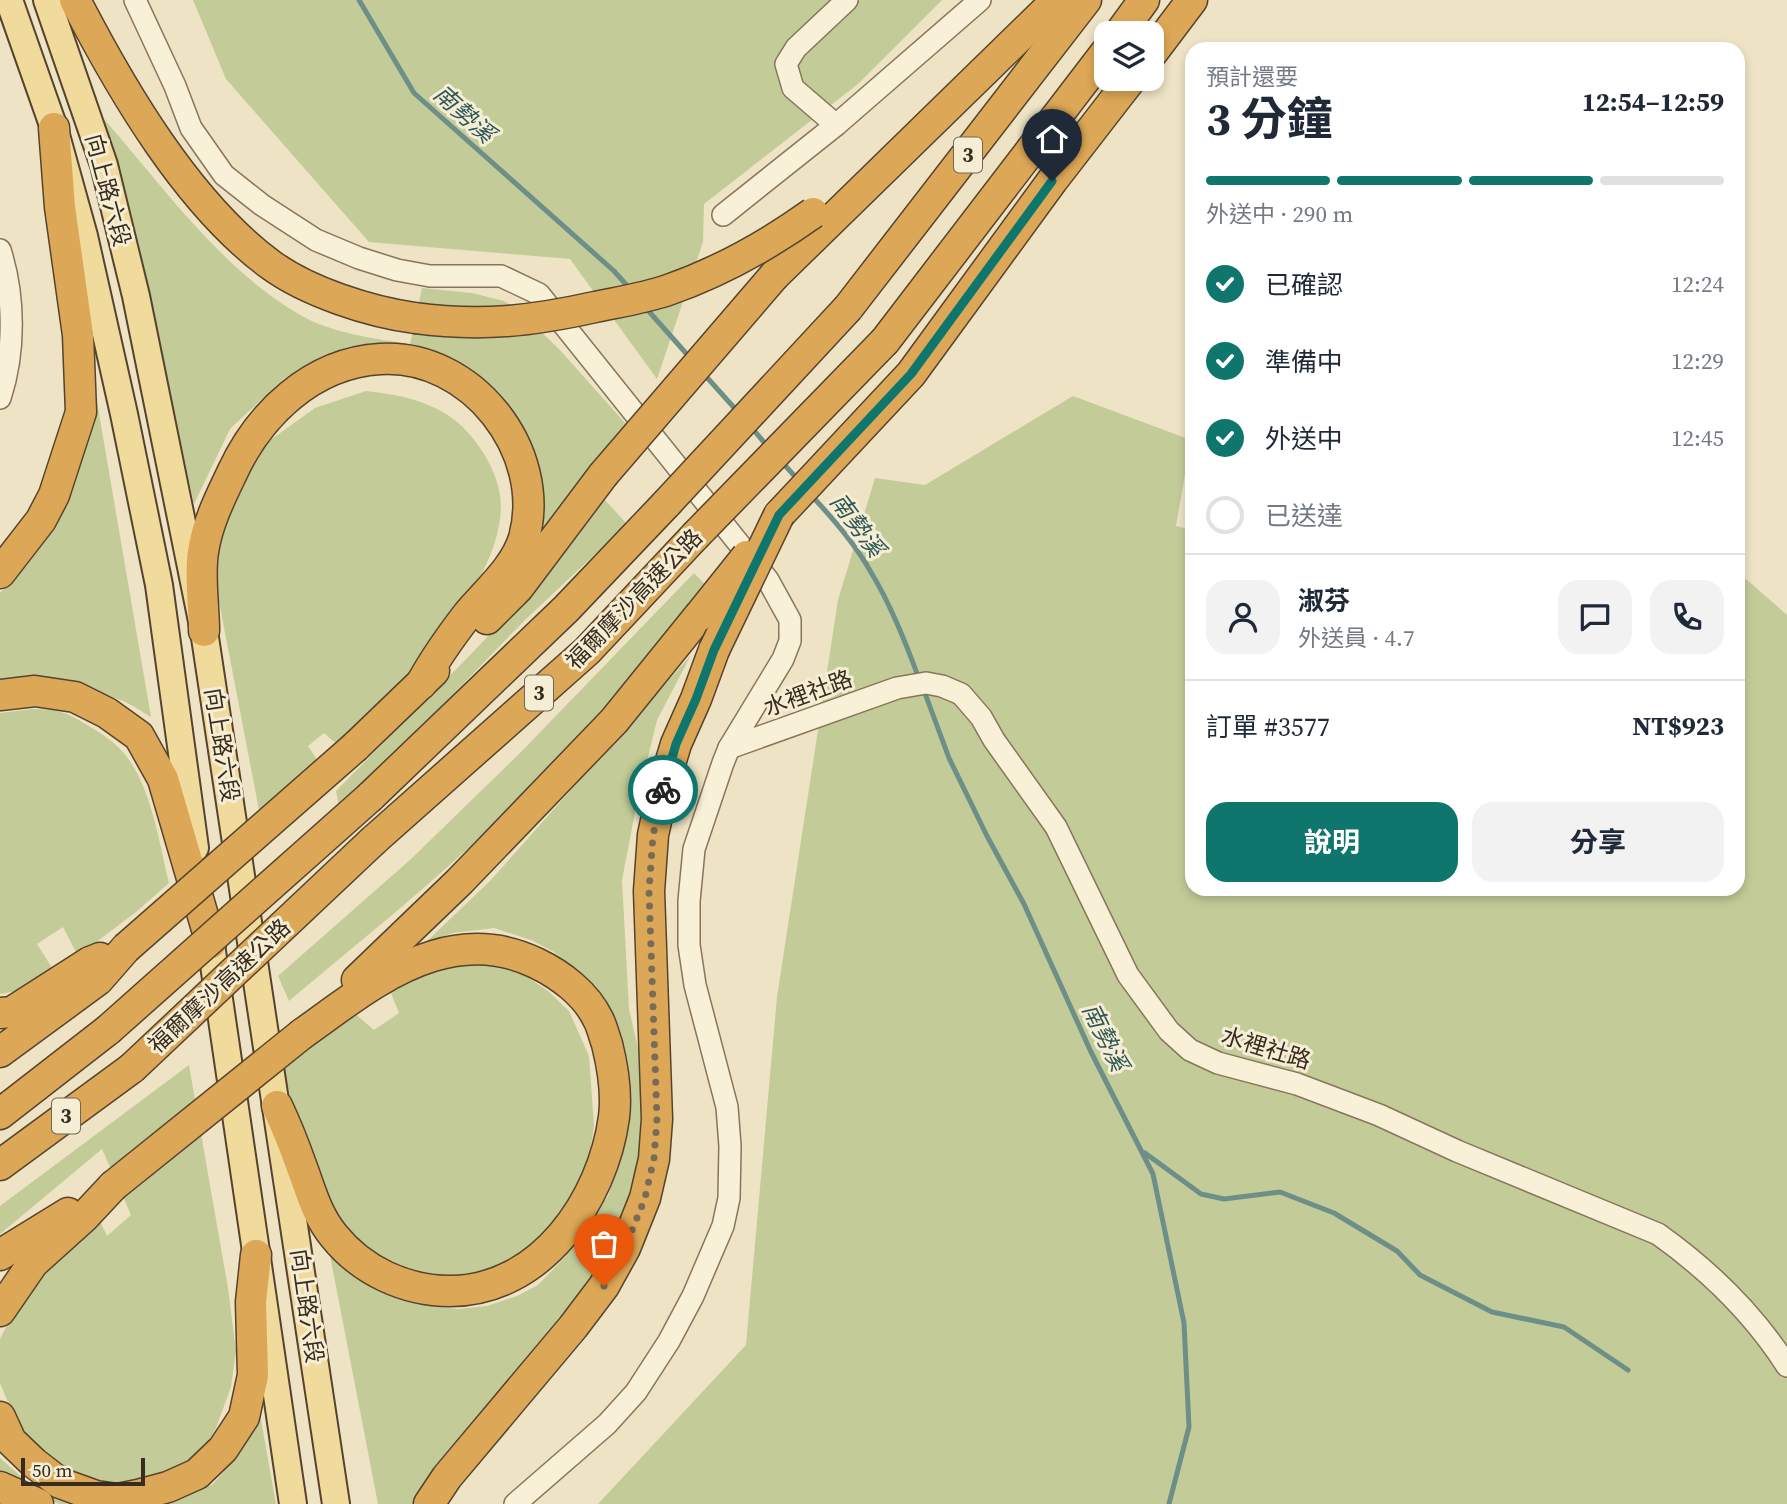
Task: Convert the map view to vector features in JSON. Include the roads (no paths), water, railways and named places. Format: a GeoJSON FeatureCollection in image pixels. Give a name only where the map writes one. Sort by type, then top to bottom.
{"type":"FeatureCollection","features":[{"type":"Feature","properties":{"kind":"highway"},"geometry":{"type":"LineString","coordinates":[[75,0],[162,147],[215,214],[241,239],[271,265],[302,283],[389,314],[415,318],[498,323],[542,319],[666,291],[730,265],[787,232],[843,191],[971,86]]}},
{"type":"Feature","properties":{"kind":"highway"},"geometry":{"type":"LineString","coordinates":[[0,1052],[98,980],[126,948],[355,747],[518,588],[603,475],[775,276],[1057,0]]}},
{"type":"Feature","properties":{"kind":"highway","name":"福爾摩沙高速公路"},"geometry":{"type":"LineString","coordinates":[[0,1114],[108,1030],[370,797],[566,609],[848,308],[1086,0]]}},
{"type":"Feature","properties":{"kind":"highway"},"geometry":{"type":"LineString","coordinates":[[1129,21],[1144,0]]}},
{"type":"Feature","properties":{"kind":"highway"},"geometry":{"type":"LineString","coordinates":[[1164,37],[1192,0]]}},
{"type":"Feature","properties":{"kind":"highway","name":"福爾摩沙高速公路"},"geometry":{"type":"LineString","coordinates":[[0,1165],[132,1068],[374,840],[587,651],[885,341],[1094,68]]}},
{"type":"Feature","properties":{"kind":"highway"},"geometry":{"type":"LineString","coordinates":[[302,1034],[459,882],[614,721],[779,515],[911,374],[1052,181],[1123,91]]}},
{"type":"Feature","properties":{"kind":"highway"},"geometry":{"type":"LineString","coordinates":[[0,573],[41,520],[54,495],[81,412],[78,335],[60,207],[54,128]]}},
{"type":"Feature","properties":{"kind":"highway"},"geometry":{"type":"LineString","coordinates":[[204,631],[202,554],[209,524],[241,454],[264,419],[291,395],[316,378],[354,363],[381,359],[408,361],[451,377],[486,403],[515,442],[524,467],[528,492],[524,538],[512,562],[467,616],[421,684]]}},
{"type":"Feature","properties":{"kind":"highway"},"geometry":{"type":"LineString","coordinates":[[429,1504],[447,1477],[604,1286],[625,1248],[645,1198],[654,1158],[657,1119],[649,891],[653,835],[676,744],[714,650],[779,515]]}},
{"type":"Feature","properties":{"kind":"highway"},"geometry":{"type":"LineString","coordinates":[[0,695],[35,691],[75,697],[107,713],[139,736],[163,779],[211,943]]}},
{"type":"Feature","properties":{"kind":"highway"},"geometry":{"type":"LineString","coordinates":[[0,1013],[12,1012],[90,962],[126,948]]}},
{"type":"Feature","properties":{"kind":"highway"},"geometry":{"type":"LineString","coordinates":[[0,1255],[113,1186],[302,1034],[379,981],[436,955],[490,948],[545,967],[576,990],[599,1020],[610,1056],[615,1096],[614,1116],[603,1159],[578,1213],[555,1244],[527,1268],[495,1284],[476,1289],[439,1291],[402,1284],[371,1269],[335,1238],[311,1198],[296,1149],[277,1106]]}},
{"type":"Feature","properties":{"kind":"highway"},"geometry":{"type":"LineString","coordinates":[[0,1311],[33,1263],[84,1217],[113,1186]]}},
{"type":"Feature","properties":{"kind":"highway"},"geometry":{"type":"LineString","coordinates":[[0,1417],[11,1441],[34,1463],[60,1483],[96,1496],[118,1499],[138,1495],[169,1487],[197,1474],[223,1448],[244,1416],[253,1375],[251,1302],[256,1255]]}},
{"type":"Feature","properties":{"kind":"highway"},"geometry":{"type":"LineString","coordinates":[[0,1487],[38,1504]]}},
{"type":"Feature","properties":{"kind":"main road","name":"向上路六段"},"geometry":{"type":"LineString","coordinates":[[9,0],[54,128],[84,236],[159,584],[186,798],[211,943],[293,1504]]}},
{"type":"Feature","properties":{"kind":"main road","name":"向上路六段"},"geometry":{"type":"LineString","coordinates":[[47,0],[104,165],[136,296],[204,631],[337,1504]]}},
{"type":"Feature","properties":{"kind":"street"},"geometry":{"type":"LineString","coordinates":[[135,0],[175,86],[191,128],[224,175],[262,205],[316,240],[359,258],[397,270],[430,276],[501,276],[539,294],[768,580],[790,621],[790,641],[783,659],[729,748],[708,802],[694,849],[689,901],[689,945],[695,985],[727,1107],[730,1146],[729,1198],[723,1226],[693,1296],[636,1392],[607,1424],[515,1504]]}},
{"type":"Feature","properties":{"kind":"street"},"geometry":{"type":"LineString","coordinates":[[836,125],[793,88],[786,64],[796,48],[847,0]]}},
{"type":"Feature","properties":{"kind":"street"},"geometry":{"type":"LineString","coordinates":[[723,215],[836,125],[980,0]]}},
{"type":"Feature","properties":{"kind":"street"},"geometry":{"type":"LineString","coordinates":[[0,250],[10,293],[11,334],[9,362],[0,398]]}},
{"type":"Feature","properties":{"kind":"street","name":"水裡社路"},"geometry":{"type":"LineString","coordinates":[[729,748],[897,688],[920,684],[942,686],[961,694],[981,717],[994,740],[1065,841],[1128,975],[1169,1031],[1190,1050],[1218,1063],[1297,1084],[1380,1115],[1457,1151],[1658,1234],[1687,1254],[1725,1287],[1770,1340],[1787,1366]]}},
{"type":"Feature","properties":{"kind":"waterway","name":"南勢溪"},"geometry":{"type":"LineString","coordinates":[[359,0],[414,93],[614,271],[630,289]]}},
{"type":"Feature","properties":{"kind":"waterway","name":"南勢溪"},"geometry":{"type":"LineString","coordinates":[[645,307],[692,360]]}},
{"type":"Feature","properties":{"kind":"waterway","name":"南勢溪"},"geometry":{"type":"LineString","coordinates":[[703,373],[738,412]]}},
{"type":"Feature","properties":{"kind":"waterway","name":"南勢溪"},"geometry":{"type":"LineString","coordinates":[[752,428],[768,447]]}},
{"type":"Feature","properties":{"kind":"waterway","name":"南勢溪"},"geometry":{"type":"LineString","coordinates":[[782,462],[799,481]]}},
{"type":"Feature","properties":{"kind":"waterway","name":"南勢溪"},"geometry":{"type":"LineString","coordinates":[[812,496],[866,563],[898,625],[919,679]]}},
{"type":"Feature","properties":{"kind":"waterway","name":"南勢溪"},"geometry":{"type":"LineString","coordinates":[[923,688],[949,758],[1024,904],[1091,1052],[1153,1174],[1184,1323],[1189,1427],[1169,1504]]}},
{"type":"Feature","properties":{"kind":"waterway","name":"南勢溪"},"geometry":{"type":"LineString","coordinates":[[1145,1153],[1201,1194],[1224,1199],[1280,1192],[1334,1213],[1397,1251],[1420,1275],[1492,1312],[1564,1327],[1628,1370]]}}]}
